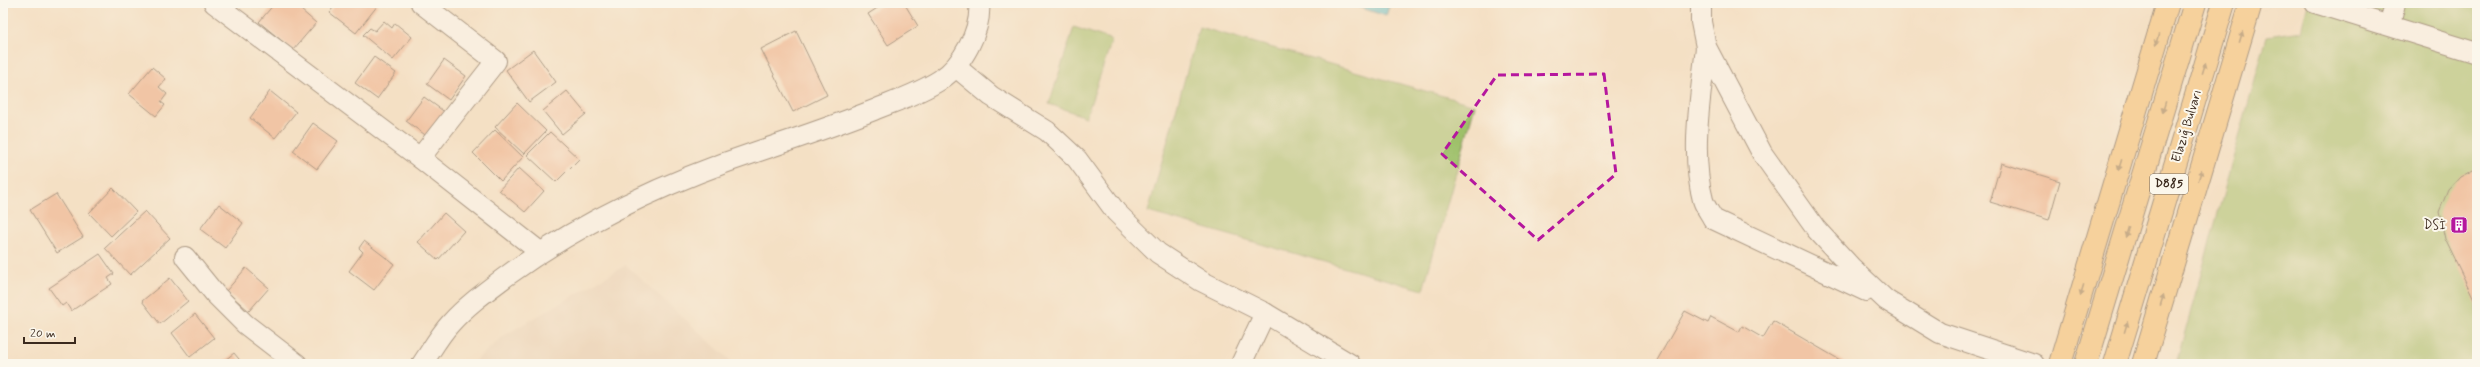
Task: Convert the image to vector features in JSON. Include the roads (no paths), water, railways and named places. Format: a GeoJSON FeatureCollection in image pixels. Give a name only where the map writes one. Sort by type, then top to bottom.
{"type":"FeatureCollection","features":[{"type":"Feature","properties":{"kind":"highway"},"geometry":{"type":"LineString","coordinates":[[2060,364],[2168,3]]}},
{"type":"Feature","properties":{"kind":"highway","name":"Elazığ Bulvarı"},"geometry":{"type":"LineString","coordinates":[[2086,364],[2195,3]]}},
{"type":"Feature","properties":{"kind":"highway","name":"Elazığ Bulvarı"},"geometry":{"type":"LineString","coordinates":[[2115,364],[2224,3]]}},
{"type":"Feature","properties":{"kind":"highway"},"geometry":{"type":"LineString","coordinates":[[2143,364],[2251,3]]}},
{"type":"Feature","properties":{"kind":"street"},"geometry":{"type":"LineString","coordinates":[[214,3],[420,158],[540,252]]}},
{"type":"Feature","properties":{"kind":"street"},"geometry":{"type":"LineString","coordinates":[[420,158],[496,61],[421,3]]}},
{"type":"Feature","properties":{"kind":"street"},"geometry":{"type":"LineString","coordinates":[[422,364],[449,325],[483,293],[540,252],[617,209],[731,160],[819,132],[911,96],[940,80],[956,67],[972,40],[980,10],[979,3]]}},
{"type":"Feature","properties":{"kind":"street"},"geometry":{"type":"LineString","coordinates":[[1702,3],[1701,22],[1706,47],[1762,153],[1790,195],[1816,229],[1886,300]]}},
{"type":"Feature","properties":{"kind":"street"},"geometry":{"type":"LineString","coordinates":[[2315,3],[2390,25],[2477,54]]}},
{"type":"Feature","properties":{"kind":"street"},"geometry":{"type":"LineString","coordinates":[[2390,25],[2396,3]]}},
{"type":"Feature","properties":{"kind":"street"},"geometry":{"type":"LineString","coordinates":[[1706,47],[1697,123],[1700,183],[1703,202],[1714,219],[1815,265],[1886,300],[1940,333],[2034,364]]}},
{"type":"Feature","properties":{"kind":"street"},"geometry":{"type":"LineString","coordinates":[[956,67],[991,96],[1047,131],[1077,159],[1116,212],[1158,252],[1201,281],[1265,313],[1350,364]]}},
{"type":"Feature","properties":{"kind":"street"},"geometry":{"type":"LineString","coordinates":[[185,257],[215,294],[245,324],[297,364]]}},
{"type":"Feature","properties":{"kind":"street"},"geometry":{"type":"LineString","coordinates":[[1241,364],[1265,313]]}},
{"type":"Feature","properties":{"kind":"water"},"geometry":{"type":"Polygon","coordinates":[[[1346,3],[1390,3],[1386,16],[1346,3]]]}},
{"type":"Feature","properties":{"kind":"place","name":"DSİ"},"geometry":{"type":"Point","coordinates":[2459,225]}}]}
